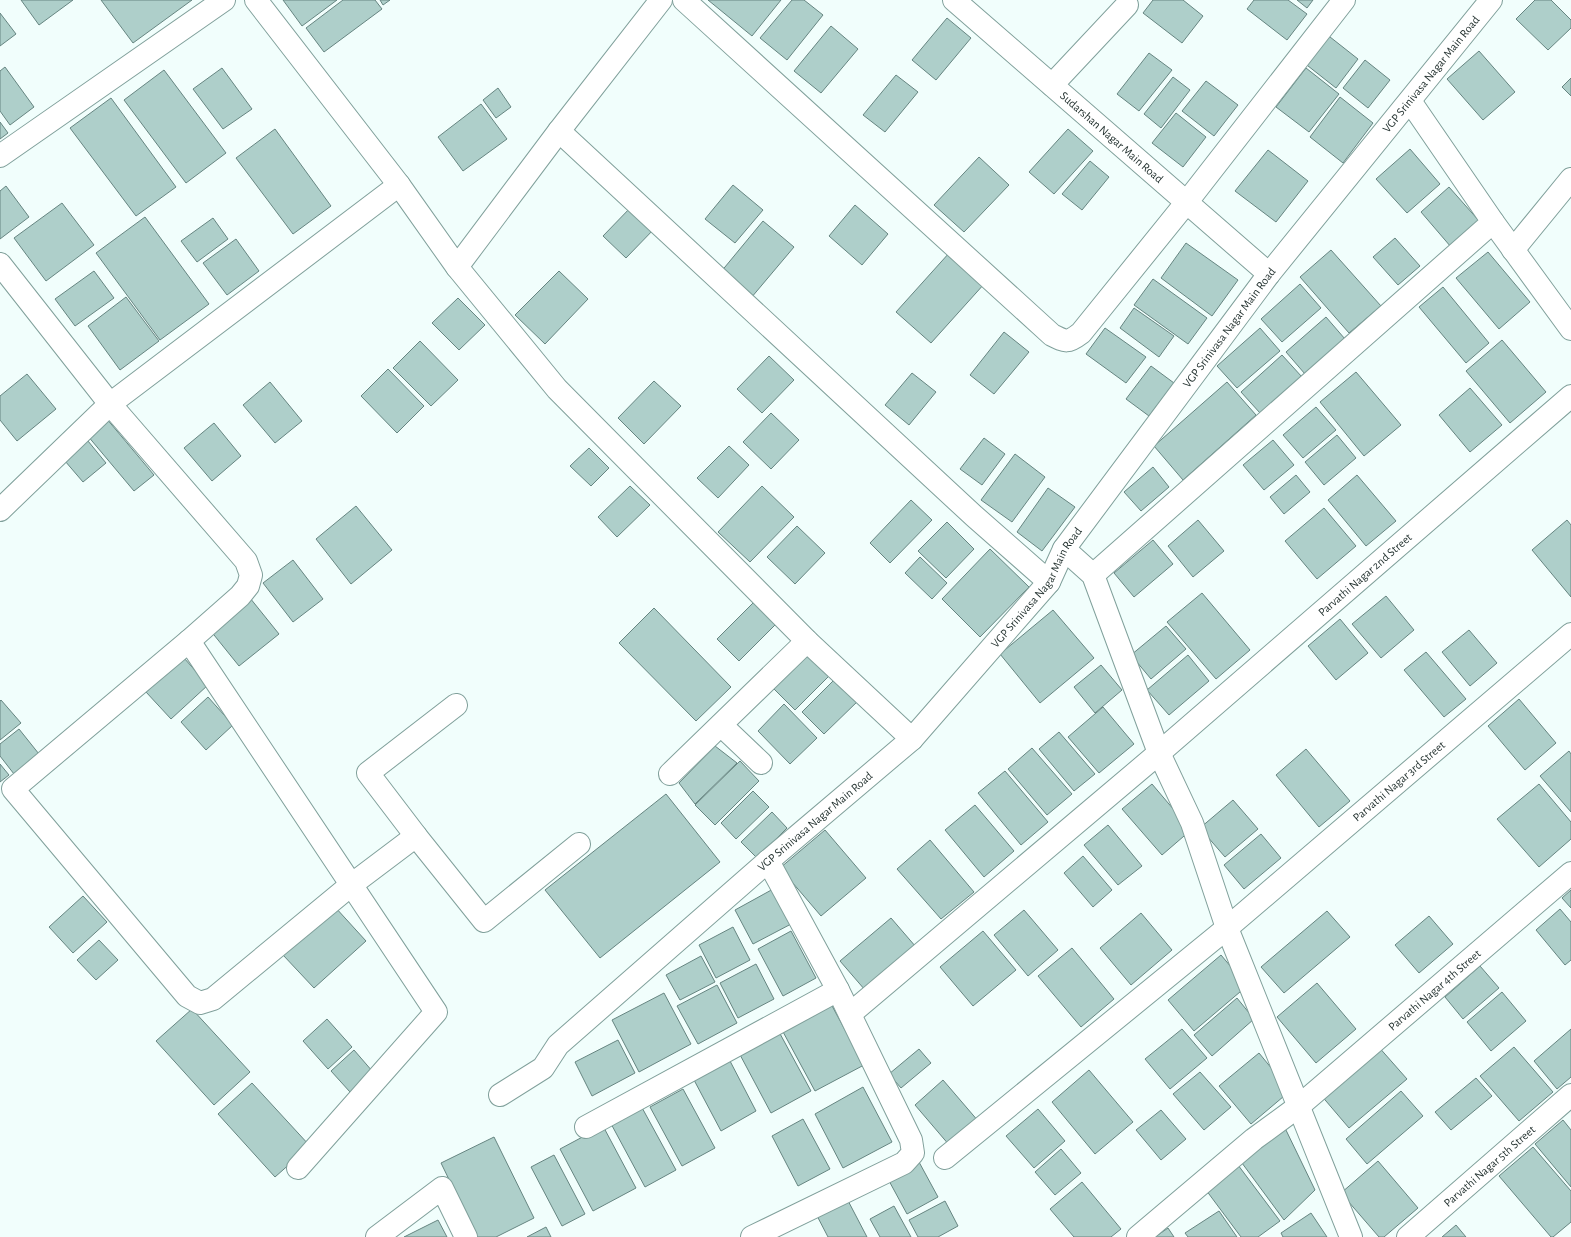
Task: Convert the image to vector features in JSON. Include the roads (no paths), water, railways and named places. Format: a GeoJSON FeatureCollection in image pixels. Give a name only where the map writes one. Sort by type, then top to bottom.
{"type":"FeatureCollection","features":[{"type":"Feature","properties":{"kind":"street"},"geometry":{"type":"LineString","coordinates":[[0,156],[224,0]]}},
{"type":"Feature","properties":{"kind":"street"},"geometry":{"type":"LineString","coordinates":[[256,0],[399,185],[457,267],[557,389],[807,641],[912,739]]}},
{"type":"Feature","properties":{"kind":"street"},"geometry":{"type":"LineString","coordinates":[[457,267],[559,130],[661,0]]}},
{"type":"Feature","properties":{"kind":"street"},"geometry":{"type":"LineString","coordinates":[[684,0],[1052,335],[1062,340],[1071,341],[1081,333],[1186,203],[1344,0]]}},
{"type":"Feature","properties":{"kind":"street","name":"Sudarshan Nagar Main Road"},"geometry":{"type":"LineString","coordinates":[[954,0],[1269,274]]}},
{"type":"Feature","properties":{"kind":"street","name":"VGP Srinivasa Nagar Main Road"},"geometry":{"type":"LineString","coordinates":[[500,1095],[543,1068],[558,1045],[768,861],[912,739],[1049,582],[1064,549],[1269,274],[1492,0]]}},
{"type":"Feature","properties":{"kind":"street"},"geometry":{"type":"LineString","coordinates":[[1052,85],[1127,5]]}},
{"type":"Feature","properties":{"kind":"street"},"geometry":{"type":"LineString","coordinates":[[1410,101],[1571,329]]}},
{"type":"Feature","properties":{"kind":"street"},"geometry":{"type":"LineString","coordinates":[[559,130],[974,516],[1049,582]]}},
{"type":"Feature","properties":{"kind":"street"},"geometry":{"type":"LineString","coordinates":[[1514,250],[1571,179]]}},
{"type":"Feature","properties":{"kind":"street"},"geometry":{"type":"LineString","coordinates":[[0,510],[110,404],[399,185]]}},
{"type":"Feature","properties":{"kind":"street"},"geometry":{"type":"LineString","coordinates":[[1093,575],[1494,222]]}},
{"type":"Feature","properties":{"kind":"street"},"geometry":{"type":"LineString","coordinates":[[2,270],[110,404],[246,561],[250,575],[248,586],[240,596],[189,641],[13,789],[187,996],[200,1003],[214,999],[351,885],[416,836]]}},
{"type":"Feature","properties":{"kind":"street","name":"Parvathi Nagar 2nd Street"},"geometry":{"type":"LineString","coordinates":[[850,1014],[1159,753],[1571,396]]}},
{"type":"Feature","properties":{"kind":"street"},"geometry":{"type":"LineString","coordinates":[[1064,549],[1093,575],[1159,753],[1192,823],[1227,928],[1352,1237]]}},
{"type":"Feature","properties":{"kind":"street","name":"Parvathi Nagar 3rd Street"},"geometry":{"type":"LineString","coordinates":[[945,1158],[1227,928],[1571,634]]}},
{"type":"Feature","properties":{"kind":"street"},"geometry":{"type":"LineString","coordinates":[[189,641],[436,1012],[298,1168]]}},
{"type":"Feature","properties":{"kind":"street"},"geometry":{"type":"LineString","coordinates":[[670,774],[807,641]]}},
{"type":"Feature","properties":{"kind":"street"},"geometry":{"type":"LineString","coordinates":[[456,705],[368,773],[416,836],[484,920],[579,844]]}},
{"type":"Feature","properties":{"kind":"street"},"geometry":{"type":"LineString","coordinates":[[720,725],[761,763]]}},
{"type":"Feature","properties":{"kind":"street"},"geometry":{"type":"LineString","coordinates":[[752,1237],[904,1163],[913,1153],[912,1140],[850,1014],[768,861]]}},
{"type":"Feature","properties":{"kind":"street","name":"Parvathi Nagar 4th Street"},"geometry":{"type":"LineString","coordinates":[[1138,1237],[1254,1139],[1299,1106],[1571,873]]}},
{"type":"Feature","properties":{"kind":"street"},"geometry":{"type":"LineString","coordinates":[[586,1127],[838,990]]}},
{"type":"Feature","properties":{"kind":"street","name":"Parvathi Nagar 5th Street"},"geometry":{"type":"LineString","coordinates":[[1408,1237],[1571,1095]]}},
{"type":"Feature","properties":{"kind":"street"},"geometry":{"type":"LineString","coordinates":[[377,1237],[442,1188],[466,1237]]}}]}
